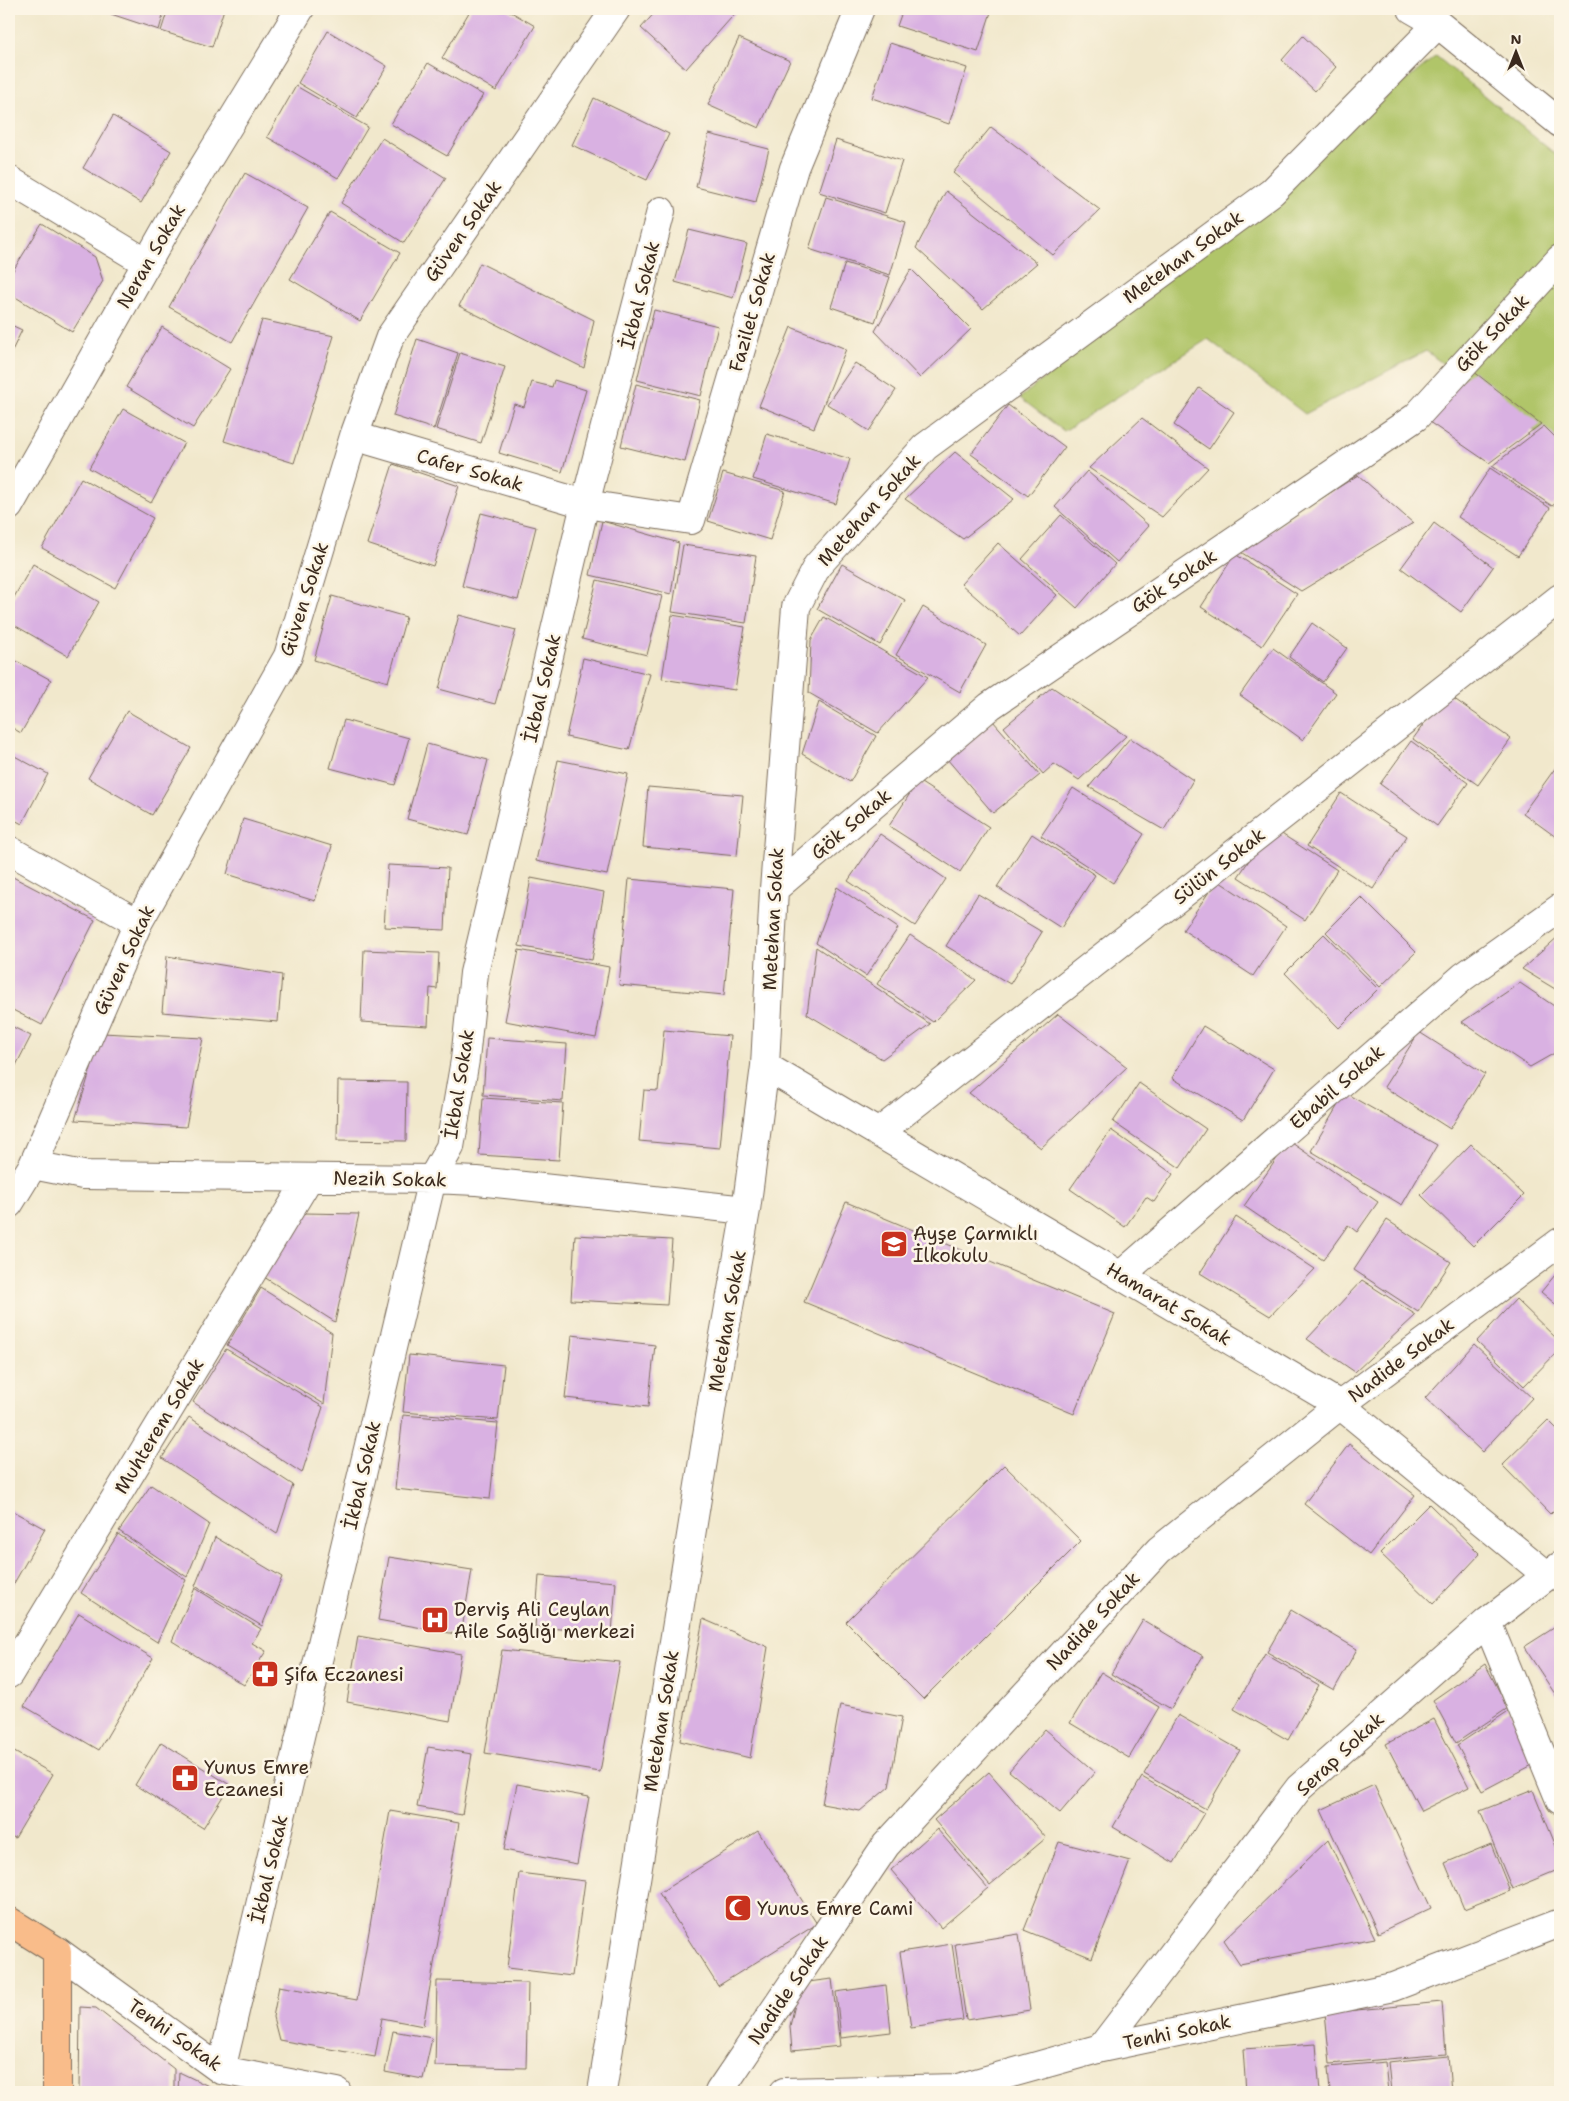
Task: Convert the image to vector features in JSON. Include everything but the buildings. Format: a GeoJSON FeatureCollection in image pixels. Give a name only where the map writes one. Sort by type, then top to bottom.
{"type":"FeatureCollection","features":[{"type":"Feature","properties":{"kind":"main road"},"geometry":{"type":"LineString","coordinates":[[9,1921],[57,1951],[58,2092]]}},
{"type":"Feature","properties":{"kind":"street","name":"Neran Sokak"},"geometry":{"type":"LineString","coordinates":[[11,496],[147,263],[300,9]]}},
{"type":"Feature","properties":{"kind":"street","name":"Güven Sokak"},"geometry":{"type":"LineString","coordinates":[[9,1204],[33,1165],[138,923],[288,656],[354,436],[390,337],[616,9]]}},
{"type":"Feature","properties":{"kind":"street","name":"Fazilet Sokak"},"geometry":{"type":"LineString","coordinates":[[585,504],[691,520],[794,168],[860,9]]}},
{"type":"Feature","properties":{"kind":"street"},"geometry":{"type":"LineString","coordinates":[[1412,9],[1438,24],[1560,123]]}},
{"type":"Feature","properties":{"kind":"street","name":"Metehan Sokak"},"geometry":{"type":"LineString","coordinates":[[602,2092],[712,1408],[746,1210],[765,1066],[774,889],[796,607],[817,566],[925,447],[1272,192],[1438,24]]}},
{"type":"Feature","properties":{"kind":"street"},"geometry":{"type":"LineString","coordinates":[[9,180],[147,263]]}},
{"type":"Feature","properties":{"kind":"street","name":"İkbal Sokak"},"geometry":{"type":"LineString","coordinates":[[221,2070],[432,1179],[450,1147],[465,1060],[474,974],[585,504],[661,211]]}},
{"type":"Feature","properties":{"kind":"street","name":"Gök Sokak"},"geometry":{"type":"LineString","coordinates":[[774,889],[990,706],[1416,417],[1560,259]]}},
{"type":"Feature","properties":{"kind":"street","name":"Cafer Sokak"},"geometry":{"type":"LineString","coordinates":[[354,436],[585,504]]}},
{"type":"Feature","properties":{"kind":"street","name":"Sülün Sokak"},"geometry":{"type":"LineString","coordinates":[[878,1133],[1560,598]]}},
{"type":"Feature","properties":{"kind":"street"},"geometry":{"type":"LineString","coordinates":[[9,850],[138,923]]}},
{"type":"Feature","properties":{"kind":"street","name":"Ebabil Sokak"},"geometry":{"type":"LineString","coordinates":[[1121,1275],[1463,977],[1560,908]]}},
{"type":"Feature","properties":{"kind":"street","name":"Hamarat Sokak"},"geometry":{"type":"LineString","coordinates":[[765,1066],[1340,1405],[1554,1571]]}},
{"type":"Feature","properties":{"kind":"street","name":"Nezih Sokak"},"geometry":{"type":"LineString","coordinates":[[33,1165],[83,1175],[477,1181],[746,1210]]}},
{"type":"Feature","properties":{"kind":"street","name":"Muhterem Sokak"},"geometry":{"type":"LineString","coordinates":[[9,1674],[309,1178]]}},
{"type":"Feature","properties":{"kind":"street","name":"Nadide Sokak"},"geometry":{"type":"LineString","coordinates":[[719,2092],[886,1845],[1159,1550],[1340,1405],[1560,1242]]}},
{"type":"Feature","properties":{"kind":"street","name":"Serap Sokak"},"geometry":{"type":"LineString","coordinates":[[1101,2048],[1299,1788],[1487,1622],[1554,1571]]}},
{"type":"Feature","properties":{"kind":"street"},"geometry":{"type":"LineString","coordinates":[[1487,1622],[1560,1800]]}},
{"type":"Feature","properties":{"kind":"street","name":"Tenhi Sokak"},"geometry":{"type":"LineString","coordinates":[[784,2092],[968,2091],[1101,2048],[1393,1987],[1560,1923]]}},
{"type":"Feature","properties":{"kind":"street","name":"Tenhi Sokak"},"geometry":{"type":"LineString","coordinates":[[57,1951],[221,2070],[337,2092]]}},
{"type":"Feature","properties":{"kind":"green space"},"geometry":{"type":"Polygon","coordinates":[[[1436,56],[1560,158],[1560,450],[1426,351],[1305,414],[1208,339],[1064,431],[1020,398],[1436,56]]]}},
{"type":"Feature","properties":{"kind":"place","name":"Ayşe Çarmıklı İlkokulu"},"geometry":{"type":"Point","coordinates":[894,1244]}},
{"type":"Feature","properties":{"kind":"place","name":"Derviş Ali Ceylan Aile Sağlığı merkezi"},"geometry":{"type":"Point","coordinates":[435,1620]}},
{"type":"Feature","properties":{"kind":"place","name":"Şifa Eczanesi"},"geometry":{"type":"Point","coordinates":[265,1674]}},
{"type":"Feature","properties":{"kind":"place","name":"Yunus Emre Eczanesi"},"geometry":{"type":"Point","coordinates":[185,1778]}},
{"type":"Feature","properties":{"kind":"place","name":"Yunus Emre Cami"},"geometry":{"type":"Point","coordinates":[738,1908]}}]}
